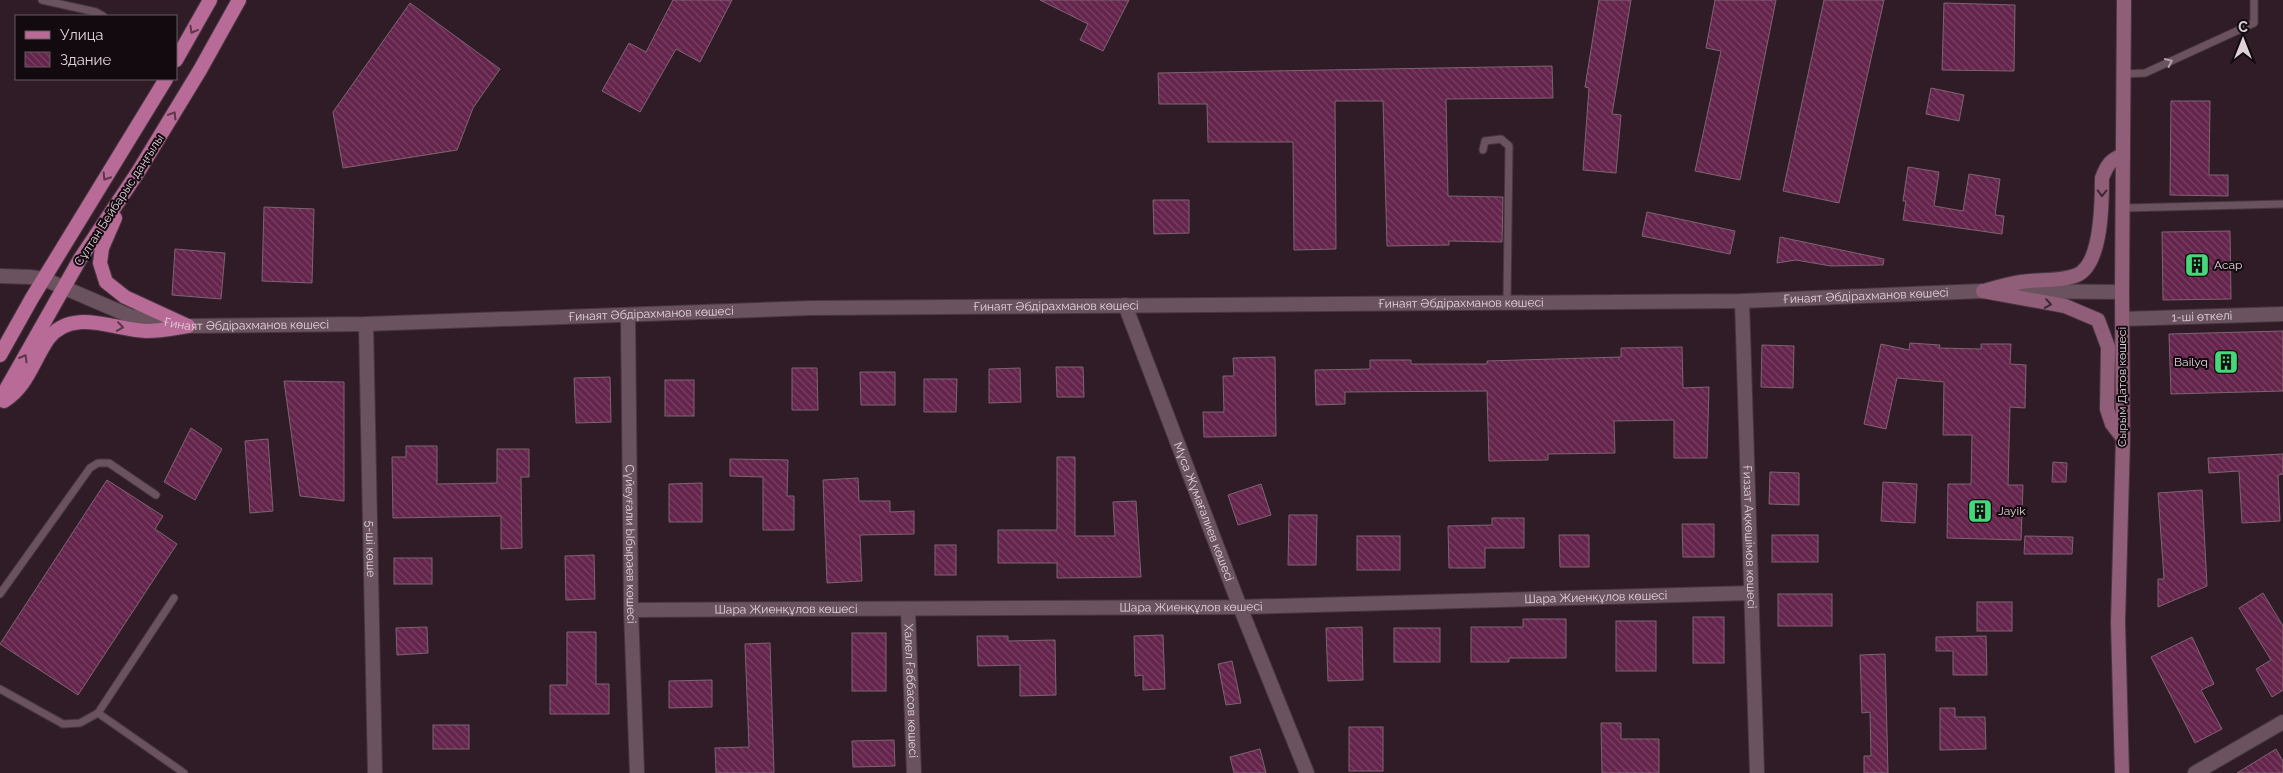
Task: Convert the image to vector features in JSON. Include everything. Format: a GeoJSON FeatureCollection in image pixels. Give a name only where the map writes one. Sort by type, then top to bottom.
{"type":"FeatureCollection","features":[{"type":"Feature","properties":{"kind":"main road"},"geometry":{"type":"LineString","coordinates":[[178,57],[210,0]]}},
{"type":"Feature","properties":{"kind":"main road","name":"Сұлтан Бейбарыс даңғылы"},"geometry":{"type":"LineString","coordinates":[[0,402],[80,259],[200,70],[239,0]]}},
{"type":"Feature","properties":{"kind":"main road","name":"Сырым Датов көшесі"},"geometry":{"type":"LineString","coordinates":[[2122,773],[2118,622],[2123,438],[2122,292],[2124,208],[2122,74],[2124,0]]}},
{"type":"Feature","properties":{"kind":"main road","name":"Сұлтан Бейбарыс даңғылы"},"geometry":{"type":"LineString","coordinates":[[0,355],[165,80]]}},
{"type":"Feature","properties":{"kind":"main road"},"geometry":{"type":"LineString","coordinates":[[1982,292],[2020,282],[2059,279],[2079,274],[2090,262],[2097,242],[2102,178],[2105,169],[2110,160],[2123,154]]}},
{"type":"Feature","properties":{"kind":"main road"},"geometry":{"type":"LineString","coordinates":[[126,189],[102,248],[100,263],[102,275],[106,282],[125,297],[188,326]]}},
{"type":"Feature","properties":{"kind":"main road"},"geometry":{"type":"LineString","coordinates":[[1982,292],[2065,306],[2098,320],[2108,347],[2107,409],[2112,424],[2123,438]]}},
{"type":"Feature","properties":{"kind":"main road"},"geometry":{"type":"LineString","coordinates":[[0,402],[11,397],[24,383],[49,338],[65,325],[83,321],[146,331],[188,326]]}},
{"type":"Feature","properties":{"kind":"street","name":"Ғинаят Әбдірахманов көшесі"},"geometry":{"type":"LineString","coordinates":[[0,276],[44,279],[130,316],[188,326],[366,324],[810,308],[1742,301],[1982,292],[2122,292]]}},
{"type":"Feature","properties":{"kind":"street","name":"Ғиззат Ақкөшімов көшесi"},"geometry":{"type":"LineString","coordinates":[[1742,301],[1756,773]]}},
{"type":"Feature","properties":{"kind":"street","name":"Мұса Жұмағалиев көшесі"},"geometry":{"type":"LineString","coordinates":[[1125,305],[1240,607],[1307,773]]}},
{"type":"Feature","properties":{"kind":"street","name":"1-ші өткелі"},"geometry":{"type":"LineString","coordinates":[[2122,319],[2283,314]]}},
{"type":"Feature","properties":{"kind":"street","name":"Сүйеуғали Ыбыраев көшесi"},"geometry":{"type":"LineString","coordinates":[[628,315],[631,610],[637,773]]}},
{"type":"Feature","properties":{"kind":"street","name":"5-шi көше"},"geometry":{"type":"LineString","coordinates":[[366,324],[375,773]]}},
{"type":"Feature","properties":{"kind":"street","name":"Шара Жиенқұлов көшесі"},"geometry":{"type":"LineString","coordinates":[[631,610],[1240,607],[1751,593]]}},
{"type":"Feature","properties":{"kind":"street","name":"Халел Ғаббасов көшесі"},"geometry":{"type":"LineString","coordinates":[[908,610],[914,773]]}},
{"type":"Feature","properties":{"kind":"street"},"geometry":{"type":"LineString","coordinates":[[2195,773],[2283,722]]}},
{"type":"Feature","properties":{"kind":"lane"},"geometry":{"type":"LineString","coordinates":[[42,0],[96,12],[101,15]]}},
{"type":"Feature","properties":{"kind":"lane"},"geometry":{"type":"LineString","coordinates":[[2122,74],[2145,73],[2254,23],[2254,0]]}},
{"type":"Feature","properties":{"kind":"lane"},"geometry":{"type":"LineString","coordinates":[[1483,150],[1485,141],[1501,139],[1509,146],[1507,302]]}},
{"type":"Feature","properties":{"kind":"lane"},"geometry":{"type":"LineString","coordinates":[[2124,208],[2283,204]]}},
{"type":"Feature","properties":{"kind":"lane"},"geometry":{"type":"LineString","coordinates":[[0,594],[90,468],[98,463],[109,463],[156,495]]}},
{"type":"Feature","properties":{"kind":"lane"},"geometry":{"type":"LineString","coordinates":[[0,689],[63,724],[80,723],[98,714],[174,598]]}},
{"type":"Feature","properties":{"kind":"lane"},"geometry":{"type":"LineString","coordinates":[[98,714],[184,773]]}},
{"type":"Feature","properties":{"kind":"building"},"geometry":{"type":"Polygon","coordinates":[[[673,0],[732,0],[700,62],[676,49],[640,112],[602,91],[629,43],[646,52],[673,0]]]}},
{"type":"Feature","properties":{"kind":"building"},"geometry":{"type":"Polygon","coordinates":[[[1040,0],[1129,0],[1103,51],[1080,40],[1088,24],[1040,0]]]}},
{"type":"Feature","properties":{"kind":"building"},"geometry":{"type":"Polygon","coordinates":[[[1599,0],[1631,0],[1612,114],[1621,115],[1616,173],[1583,170],[1589,88],[1585,87],[1599,0]]]}},
{"type":"Feature","properties":{"kind":"building"},"geometry":{"type":"Polygon","coordinates":[[[1715,0],[1776,0],[1740,180],[1695,171],[1721,51],[1706,48],[1715,0]]]}},
{"type":"Feature","properties":{"kind":"building"},"geometry":{"type":"Polygon","coordinates":[[[1824,0],[1884,0],[1839,203],[1783,191],[1824,0]]]}},
{"type":"Feature","properties":{"kind":"building"},"geometry":{"type":"Polygon","coordinates":[[[410,3],[500,69],[473,108],[457,150],[343,168],[333,112],[410,3]]]}},
{"type":"Feature","properties":{"kind":"building"},"geometry":{"type":"Polygon","coordinates":[[[1944,3],[2015,5],[2014,71],[1942,70],[1944,3]]]}},
{"type":"Feature","properties":{"kind":"building"},"geometry":{"type":"Polygon","coordinates":[[[1552,66],[1553,98],[1446,99],[1448,196],[1503,197],[1502,242],[1449,241],[1449,245],[1387,246],[1383,101],[1335,101],[1336,249],[1294,250],[1293,142],[1208,142],[1207,104],[1159,104],[1158,73],[1552,66]]]}},
{"type":"Feature","properties":{"kind":"building"},"geometry":{"type":"Polygon","coordinates":[[[1931,88],[1964,95],[1959,121],[1926,114],[1931,88]]]}},
{"type":"Feature","properties":{"kind":"building"},"geometry":{"type":"Polygon","coordinates":[[[2171,101],[2210,101],[2209,175],[2228,175],[2228,196],[2170,195],[2171,101]]]}},
{"type":"Feature","properties":{"kind":"building"},"geometry":{"type":"Polygon","coordinates":[[[1908,167],[1939,172],[1934,206],[1963,211],[1969,174],[2000,179],[1995,215],[2004,216],[2002,234],[1903,220],[1906,201],[1903,201],[1908,167]]]}},
{"type":"Feature","properties":{"kind":"building"},"geometry":{"type":"Polygon","coordinates":[[[1153,200],[1189,200],[1189,233],[1154,234],[1153,200]]]}},
{"type":"Feature","properties":{"kind":"building"},"geometry":{"type":"Polygon","coordinates":[[[264,207],[314,209],[312,283],[262,281],[264,207]]]}},
{"type":"Feature","properties":{"kind":"building"},"geometry":{"type":"Polygon","coordinates":[[[1647,212],[1735,231],[1730,254],[1642,236],[1647,212]]]}},
{"type":"Feature","properties":{"kind":"building","name":"Асар"},"geometry":{"type":"Polygon","coordinates":[[[2230,231],[2231,299],[2163,300],[2162,232],[2230,231]]]}},
{"type":"Feature","properties":{"kind":"building"},"geometry":{"type":"Polygon","coordinates":[[[1780,237],[1884,259],[1883,265],[1831,266],[1796,260],[1777,263],[1780,237]]]}},
{"type":"Feature","properties":{"kind":"building"},"geometry":{"type":"Polygon","coordinates":[[[175,249],[225,253],[221,299],[172,295],[175,249]]]}},
{"type":"Feature","properties":{"kind":"building","name":"Bailyq"},"geometry":{"type":"Polygon","coordinates":[[[2283,331],[2283,391],[2171,394],[2169,334],[2283,331]]]}},
{"type":"Feature","properties":{"kind":"building"},"geometry":{"type":"Polygon","coordinates":[[[1910,343],[1940,345],[1939,348],[1981,349],[1981,344],[2011,344],[2010,364],[2026,365],[2025,408],[2010,407],[2008,485],[2023,485],[2021,540],[1947,538],[1948,484],[1971,484],[1972,435],[1943,435],[1944,382],[1897,378],[1886,429],[1864,424],[1881,344],[1909,350],[1910,343]]]}},
{"type":"Feature","properties":{"kind":"building"},"geometry":{"type":"Polygon","coordinates":[[[1762,345],[1794,346],[1793,388],[1761,387],[1762,345]]]}},
{"type":"Feature","properties":{"kind":"building"},"geometry":{"type":"Polygon","coordinates":[[[1682,347],[1683,388],[1709,387],[1707,458],[1674,458],[1674,420],[1614,421],[1615,453],[1548,454],[1548,460],[1489,461],[1487,391],[1345,392],[1345,404],[1316,405],[1315,370],[1370,369],[1370,360],[1411,360],[1411,364],[1487,364],[1487,361],[1621,357],[1621,348],[1682,347]]]}},
{"type":"Feature","properties":{"kind":"building"},"geometry":{"type":"Polygon","coordinates":[[[1275,357],[1276,436],[1204,437],[1203,412],[1224,412],[1223,376],[1234,376],[1233,358],[1275,357]]]}},
{"type":"Feature","properties":{"kind":"building"},"geometry":{"type":"Polygon","coordinates":[[[1056,367],[1083,367],[1084,397],[1057,397],[1056,367]]]}},
{"type":"Feature","properties":{"kind":"building"},"geometry":{"type":"Polygon","coordinates":[[[792,368],[817,368],[818,410],[792,410],[792,368]]]}},
{"type":"Feature","properties":{"kind":"building"},"geometry":{"type":"Polygon","coordinates":[[[1020,368],[1021,402],[989,403],[989,369],[1020,368]]]}},
{"type":"Feature","properties":{"kind":"building"},"geometry":{"type":"Polygon","coordinates":[[[860,372],[895,372],[895,405],[861,405],[860,372]]]}},
{"type":"Feature","properties":{"kind":"building"},"geometry":{"type":"Polygon","coordinates":[[[610,377],[611,422],[576,423],[574,378],[610,377]]]}},
{"type":"Feature","properties":{"kind":"building"},"geometry":{"type":"Polygon","coordinates":[[[924,379],[957,379],[956,412],[924,412],[924,379]]]}},
{"type":"Feature","properties":{"kind":"building"},"geometry":{"type":"Polygon","coordinates":[[[665,380],[694,380],[694,416],[665,416],[665,380]]]}},
{"type":"Feature","properties":{"kind":"building"},"geometry":{"type":"Polygon","coordinates":[[[284,381],[344,382],[344,501],[300,496],[284,381]]]}},
{"type":"Feature","properties":{"kind":"building"},"geometry":{"type":"Polygon","coordinates":[[[191,428],[222,449],[195,500],[164,482],[191,428]]]}},
{"type":"Feature","properties":{"kind":"building"},"geometry":{"type":"Polygon","coordinates":[[[268,439],[273,511],[250,513],[245,441],[268,439]]]}},
{"type":"Feature","properties":{"kind":"building"},"geometry":{"type":"Polygon","coordinates":[[[406,446],[437,446],[437,484],[497,483],[497,449],[529,449],[529,477],[521,477],[522,548],[501,549],[501,516],[393,518],[392,457],[406,457],[406,446]]]}},
{"type":"Feature","properties":{"kind":"building"},"geometry":{"type":"Polygon","coordinates":[[[2283,454],[2283,474],[2278,475],[2280,521],[2242,523],[2239,471],[2209,473],[2208,458],[2283,454]]]}},
{"type":"Feature","properties":{"kind":"building"},"geometry":{"type":"Polygon","coordinates":[[[1057,457],[1075,457],[1075,536],[1115,536],[1113,502],[1136,501],[1141,577],[1057,578],[1057,563],[998,563],[998,530],[1057,530],[1057,457]]]}},
{"type":"Feature","properties":{"kind":"building"},"geometry":{"type":"Polygon","coordinates":[[[730,459],[788,460],[787,496],[794,496],[794,530],[763,530],[763,477],[730,476],[730,459]]]}},
{"type":"Feature","properties":{"kind":"building"},"geometry":{"type":"Polygon","coordinates":[[[2053,462],[2067,463],[2066,482],[2052,482],[2053,462]]]}},
{"type":"Feature","properties":{"kind":"building"},"geometry":{"type":"Polygon","coordinates":[[[1770,472],[1799,473],[1799,505],[1769,504],[1770,472]]]}},
{"type":"Feature","properties":{"kind":"building"},"geometry":{"type":"Polygon","coordinates":[[[858,478],[859,501],[890,501],[890,512],[914,511],[914,534],[860,535],[862,581],[827,583],[823,480],[858,478]]]}},
{"type":"Feature","properties":{"kind":"building"},"geometry":{"type":"Polygon","coordinates":[[[107,480],[163,516],[155,529],[177,544],[78,695],[0,644],[107,480]]]}},
{"type":"Feature","properties":{"kind":"building"},"geometry":{"type":"Polygon","coordinates":[[[1883,482],[1917,484],[1915,523],[1881,521],[1883,482]]]}},
{"type":"Feature","properties":{"kind":"building"},"geometry":{"type":"Polygon","coordinates":[[[702,483],[702,522],[669,522],[669,484],[702,483]]]}},
{"type":"Feature","properties":{"kind":"building"},"geometry":{"type":"Polygon","coordinates":[[[1261,484],[1271,515],[1238,525],[1228,495],[1261,484]]]}},
{"type":"Feature","properties":{"kind":"building"},"geometry":{"type":"Polygon","coordinates":[[[2202,490],[2207,586],[2158,607],[2158,579],[2164,579],[2158,493],[2202,490]]]}},
{"type":"Feature","properties":{"kind":"building"},"geometry":{"type":"Polygon","coordinates":[[[1289,515],[1317,515],[1316,565],[1288,565],[1289,515]]]}},
{"type":"Feature","properties":{"kind":"building"},"geometry":{"type":"Polygon","coordinates":[[[1492,518],[1524,518],[1524,548],[1485,548],[1485,568],[1449,568],[1448,526],[1492,525],[1492,518]]]}},
{"type":"Feature","properties":{"kind":"building"},"geometry":{"type":"Polygon","coordinates":[[[1682,524],[1714,524],[1714,557],[1683,557],[1682,524]]]}},
{"type":"Feature","properties":{"kind":"building"},"geometry":{"type":"Polygon","coordinates":[[[1559,535],[1589,535],[1589,567],[1560,567],[1559,535]]]}},
{"type":"Feature","properties":{"kind":"building"},"geometry":{"type":"Polygon","coordinates":[[[1772,535],[1818,535],[1818,562],[1772,562],[1772,535]]]}},
{"type":"Feature","properties":{"kind":"building"},"geometry":{"type":"Polygon","coordinates":[[[1357,536],[1400,536],[1400,570],[1357,570],[1357,536]]]}},
{"type":"Feature","properties":{"kind":"building"},"geometry":{"type":"Polygon","coordinates":[[[2025,536],[2073,537],[2072,554],[2024,554],[2025,536]]]}},
{"type":"Feature","properties":{"kind":"building"},"geometry":{"type":"Polygon","coordinates":[[[935,545],[956,545],[956,575],[935,575],[935,545]]]}},
{"type":"Feature","properties":{"kind":"building"},"geometry":{"type":"Polygon","coordinates":[[[594,555],[595,599],[566,600],[565,556],[594,555]]]}},
{"type":"Feature","properties":{"kind":"building"},"geometry":{"type":"Polygon","coordinates":[[[394,558],[432,558],[432,584],[394,584],[394,558]]]}},
{"type":"Feature","properties":{"kind":"building"},"geometry":{"type":"Polygon","coordinates":[[[2263,593],[2283,626],[2283,690],[2272,697],[2256,669],[2271,660],[2239,608],[2263,593]]]}},
{"type":"Feature","properties":{"kind":"building"},"geometry":{"type":"Polygon","coordinates":[[[1778,594],[1832,594],[1832,626],[1778,626],[1778,594]]]}},
{"type":"Feature","properties":{"kind":"building"},"geometry":{"type":"Polygon","coordinates":[[[1977,602],[2012,602],[2012,631],[1977,631],[1977,602]]]}},
{"type":"Feature","properties":{"kind":"building"},"geometry":{"type":"Polygon","coordinates":[[[1693,617],[1724,617],[1724,663],[1693,663],[1693,617]]]}},
{"type":"Feature","properties":{"kind":"building"},"geometry":{"type":"Polygon","coordinates":[[[1523,619],[1566,619],[1566,658],[1509,658],[1509,662],[1471,662],[1471,627],[1523,627],[1523,619]]]}},
{"type":"Feature","properties":{"kind":"building"},"geometry":{"type":"Polygon","coordinates":[[[1616,621],[1656,621],[1656,671],[1616,671],[1616,621]]]}},
{"type":"Feature","properties":{"kind":"building"},"geometry":{"type":"Polygon","coordinates":[[[427,627],[428,653],[397,655],[396,628],[427,627]]]}},
{"type":"Feature","properties":{"kind":"building"},"geometry":{"type":"Polygon","coordinates":[[[1362,627],[1363,680],[1328,681],[1326,628],[1362,627]]]}},
{"type":"Feature","properties":{"kind":"building"},"geometry":{"type":"Polygon","coordinates":[[[1394,628],[1440,628],[1440,662],[1394,662],[1394,628]]]}},
{"type":"Feature","properties":{"kind":"building"},"geometry":{"type":"Polygon","coordinates":[[[567,632],[596,632],[596,684],[609,684],[609,714],[550,714],[550,685],[567,685],[567,632]]]}},
{"type":"Feature","properties":{"kind":"building"},"geometry":{"type":"Polygon","coordinates":[[[852,633],[886,633],[886,691],[852,691],[852,633]]]}},
{"type":"Feature","properties":{"kind":"building"},"geometry":{"type":"Polygon","coordinates":[[[1163,635],[1165,689],[1143,690],[1143,675],[1135,676],[1134,636],[1163,635]]]}},
{"type":"Feature","properties":{"kind":"building"},"geometry":{"type":"Polygon","coordinates":[[[977,636],[1008,636],[1008,641],[1055,640],[1056,695],[1020,696],[1020,665],[978,666],[977,636]]]}},
{"type":"Feature","properties":{"kind":"building"},"geometry":{"type":"Polygon","coordinates":[[[1986,636],[1987,675],[1953,675],[1953,651],[1936,651],[1936,637],[1986,636]]]}},
{"type":"Feature","properties":{"kind":"building"},"geometry":{"type":"Polygon","coordinates":[[[2192,637],[2214,684],[2201,690],[2222,729],[2195,743],[2151,657],[2192,637]]]}},
{"type":"Feature","properties":{"kind":"building"},"geometry":{"type":"Polygon","coordinates":[[[770,643],[774,773],[716,773],[715,748],[749,747],[745,644],[770,643]]]}},
{"type":"Feature","properties":{"kind":"building"},"geometry":{"type":"Polygon","coordinates":[[[1885,654],[1888,773],[1864,773],[1864,756],[1871,756],[1870,712],[1862,713],[1860,655],[1885,654]]]}},
{"type":"Feature","properties":{"kind":"building"},"geometry":{"type":"Polygon","coordinates":[[[1232,661],[1241,703],[1226,705],[1218,664],[1232,661]]]}},
{"type":"Feature","properties":{"kind":"building"},"geometry":{"type":"Polygon","coordinates":[[[712,680],[712,707],[669,708],[669,681],[712,680]]]}},
{"type":"Feature","properties":{"kind":"building"},"geometry":{"type":"Polygon","coordinates":[[[1940,708],[1955,708],[1955,717],[1985,717],[1986,749],[1940,750],[1940,708]]]}},
{"type":"Feature","properties":{"kind":"building"},"geometry":{"type":"Polygon","coordinates":[[[1601,723],[1621,723],[1621,739],[1659,739],[1659,773],[1602,773],[1601,723]]]}},
{"type":"Feature","properties":{"kind":"building"},"geometry":{"type":"Polygon","coordinates":[[[433,725],[469,725],[469,749],[433,749],[433,725]]]}},
{"type":"Feature","properties":{"kind":"building"},"geometry":{"type":"Polygon","coordinates":[[[1349,727],[1383,727],[1383,771],[1349,771],[1349,727]]]}},
{"type":"Feature","properties":{"kind":"building"},"geometry":{"type":"Polygon","coordinates":[[[894,740],[895,766],[853,767],[852,741],[894,740]]]}},
{"type":"Feature","properties":{"kind":"building"},"geometry":{"type":"Polygon","coordinates":[[[1260,749],[1266,773],[1234,773],[1230,757],[1260,749]]]}},
{"type":"Feature","properties":{"kind":"building"},"geometry":{"type":"Polygon","coordinates":[[[2276,749],[2283,761],[2283,773],[2237,773],[2276,749]]]}},
{"type":"Feature","properties":{"kind":"place","name":"Асар"},"geometry":{"type":"Point","coordinates":[2197,265]}},
{"type":"Feature","properties":{"kind":"place","name":"Bailyq"},"geometry":{"type":"Point","coordinates":[2226,362]}},
{"type":"Feature","properties":{"kind":"place","name":"Jayik"},"geometry":{"type":"Point","coordinates":[1980,511]}}]}
